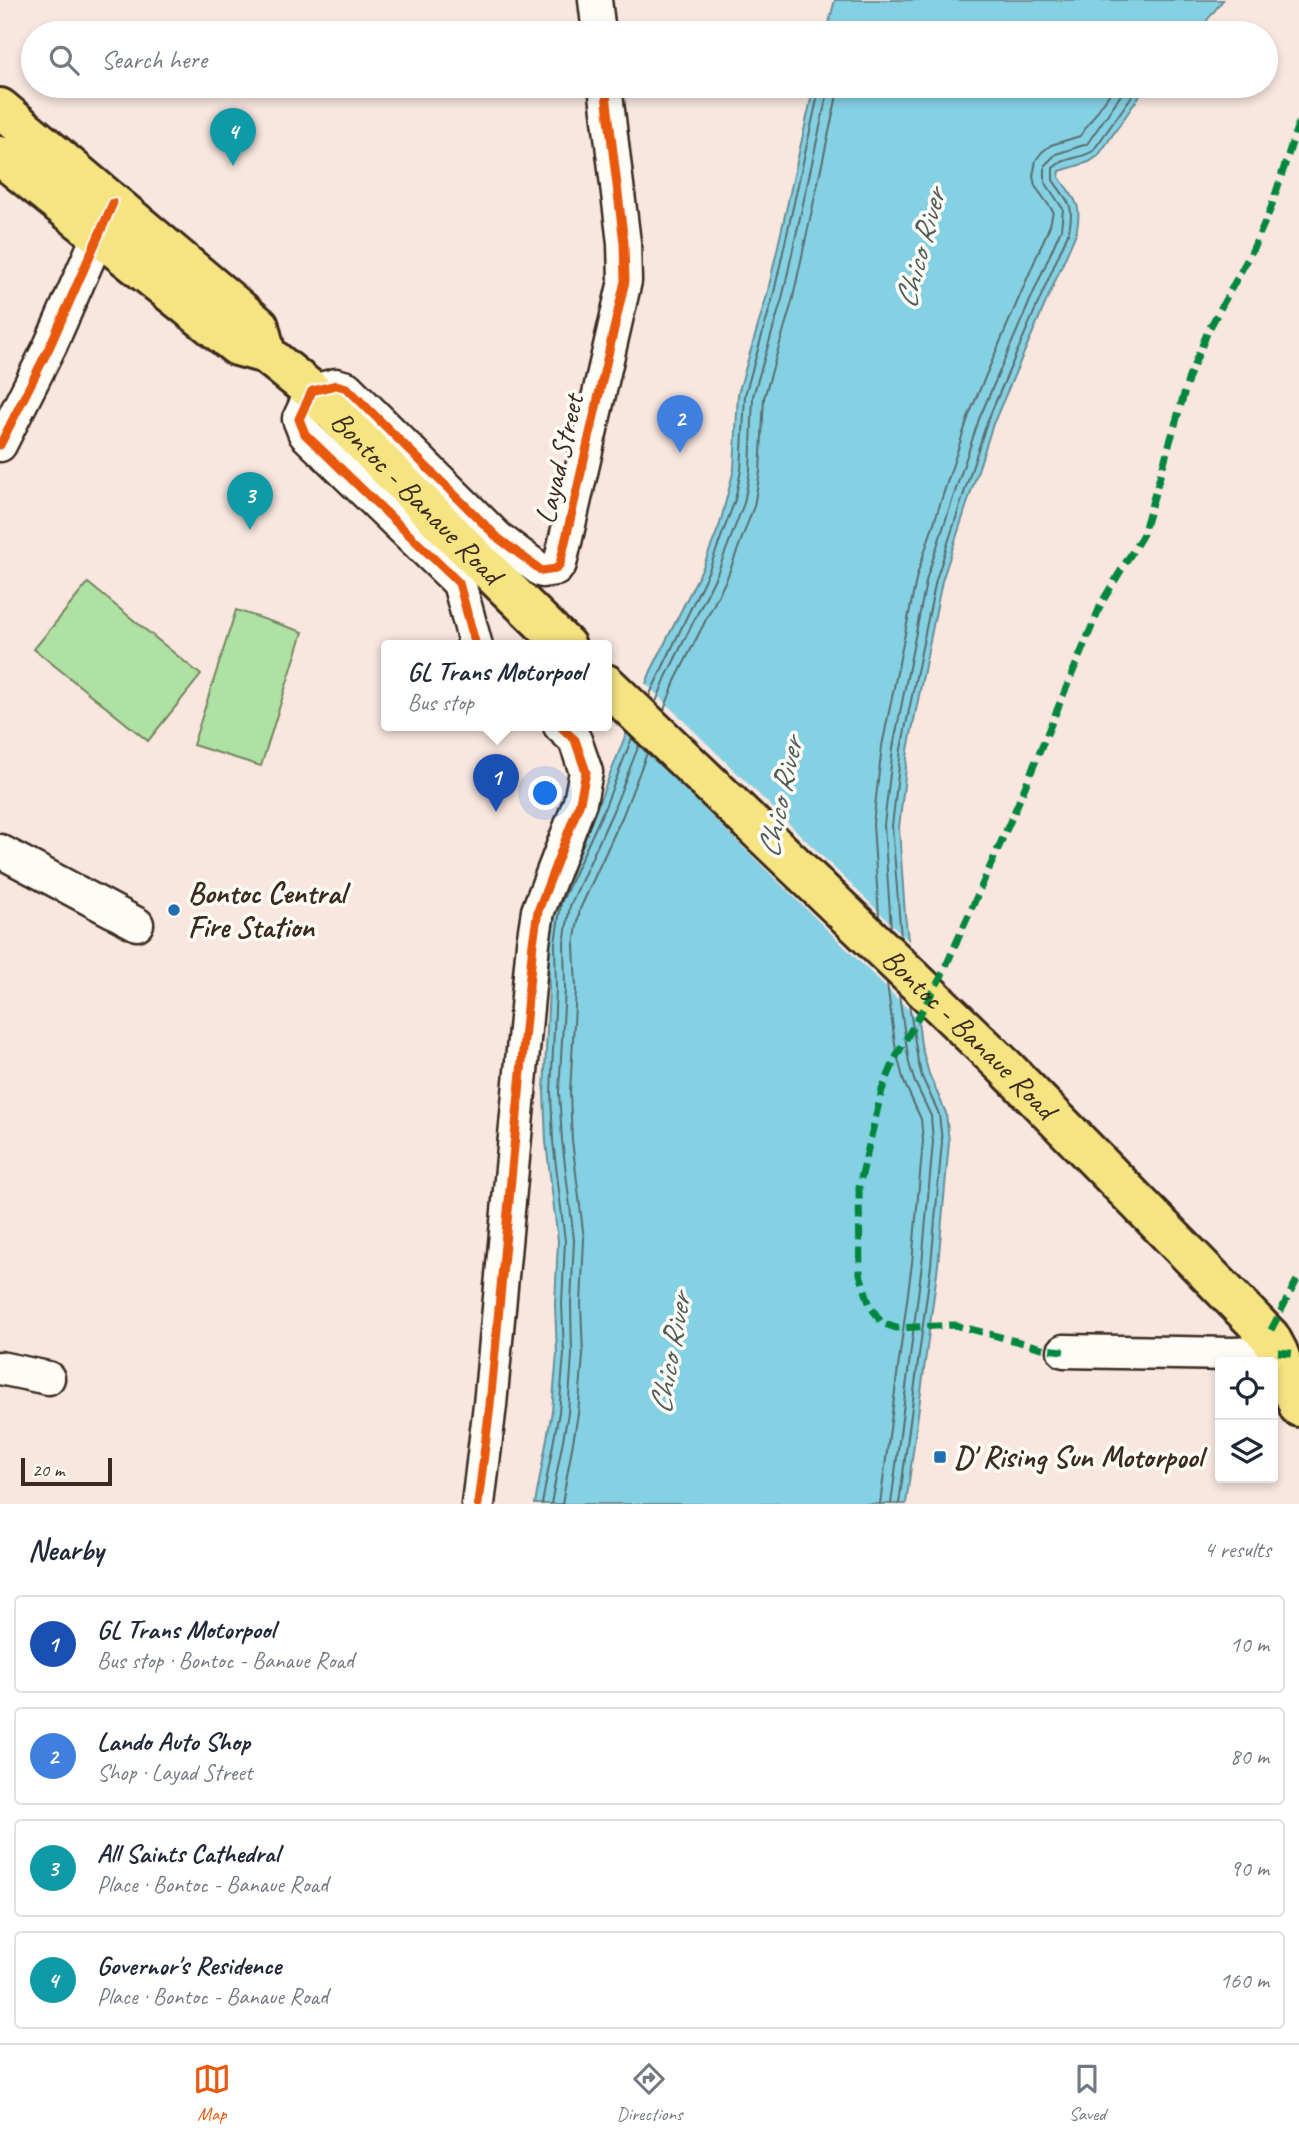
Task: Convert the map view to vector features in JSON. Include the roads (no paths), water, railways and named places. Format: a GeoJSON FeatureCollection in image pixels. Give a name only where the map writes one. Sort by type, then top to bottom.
{"type":"FeatureCollection","features":[{"type":"Feature","properties":{"kind":"main road","name":"Bontoc - Banaue Road"},"geometry":{"type":"LineString","coordinates":[[0,108],[106,219],[169,272],[259,326],[266,354],[312,391],[560,640]]}},
{"type":"Feature","properties":{"kind":"main road","name":"Bontoc - Banaue Road"},"geometry":{"type":"LineString","coordinates":[[0,156],[106,219]]}},
{"type":"Feature","properties":{"kind":"main road","name":"Bontoc - Banaue Road"},"geometry":{"type":"LineString","coordinates":[[612,690],[1005,1067],[1270,1337],[1299,1407]]}},
{"type":"Feature","properties":{"kind":"street"},"geometry":{"type":"LineString","coordinates":[[595,0],[598,21]]}},
{"type":"Feature","properties":{"kind":"street","name":"Layad Street"},"geometry":{"type":"LineString","coordinates":[[312,391],[335,385],[346,388],[498,538],[542,571],[556,569],[560,564],[625,281],[624,243],[606,98]]}},
{"type":"Feature","properties":{"kind":"street"},"geometry":{"type":"LineString","coordinates":[[0,446],[50,346],[106,219]]}},
{"type":"Feature","properties":{"kind":"street"},"geometry":{"type":"LineString","coordinates":[[312,391],[299,419],[305,434],[458,583],[474,640]]}},
{"type":"Feature","properties":{"kind":"street"},"geometry":{"type":"LineString","coordinates":[[478,1504],[492,1391],[533,943],[538,911],[580,802],[586,772],[575,740],[565,731]]}},
{"type":"Feature","properties":{"kind":"street"},"geometry":{"type":"LineString","coordinates":[[0,851],[137,924]]}},
{"type":"Feature","properties":{"kind":"street"},"geometry":{"type":"LineString","coordinates":[[1064,1351],[1233,1354],[1278,1352]]}},
{"type":"Feature","properties":{"kind":"street"},"geometry":{"type":"LineString","coordinates":[[0,1368],[48,1378]]}},
{"type":"Feature","properties":{"kind":"water"},"geometry":{"type":"Polygon","coordinates":[[[835,0],[1223,0],[1206,21],[829,21],[835,0]]]}},
{"type":"Feature","properties":{"kind":"water","name":"Chico River"},"geometry":{"type":"Polygon","coordinates":[[[811,98],[1138,98],[1098,156],[1089,162],[1060,171],[1059,177],[1078,208],[1076,233],[993,424],[942,581],[908,750],[899,828],[905,915],[921,1045],[929,1074],[946,1113],[949,1142],[938,1265],[906,1504],[535,1504],[552,1411],[557,1354],[555,1304],[558,1241],[546,1142],[544,1092],[549,988],[548,942],[554,901],[598,805],[651,671],[703,567],[720,524],[734,469],[738,394],[767,295],[811,98]]]}},
{"type":"Feature","properties":{"kind":"place","name":"Governor's Residence"},"geometry":{"type":"Point","coordinates":[233,166]}},
{"type":"Feature","properties":{"kind":"place","name":"Lando Auto Shop"},"geometry":{"type":"Point","coordinates":[680,453]}},
{"type":"Feature","properties":{"kind":"place","name":"All Saints Cathedral"},"geometry":{"type":"Point","coordinates":[250,530]}},
{"type":"Feature","properties":{"kind":"place","name":"GL Trans Motorpool"},"geometry":{"type":"Point","coordinates":[496,812]}},
{"type":"Feature","properties":{"kind":"place","name":"Bontoc Central Fire Station"},"geometry":{"type":"Point","coordinates":[174,910]}},
{"type":"Feature","properties":{"kind":"place","name":"D' Rising Sun Motorpool"},"geometry":{"type":"Point","coordinates":[940,1457]}}]}
